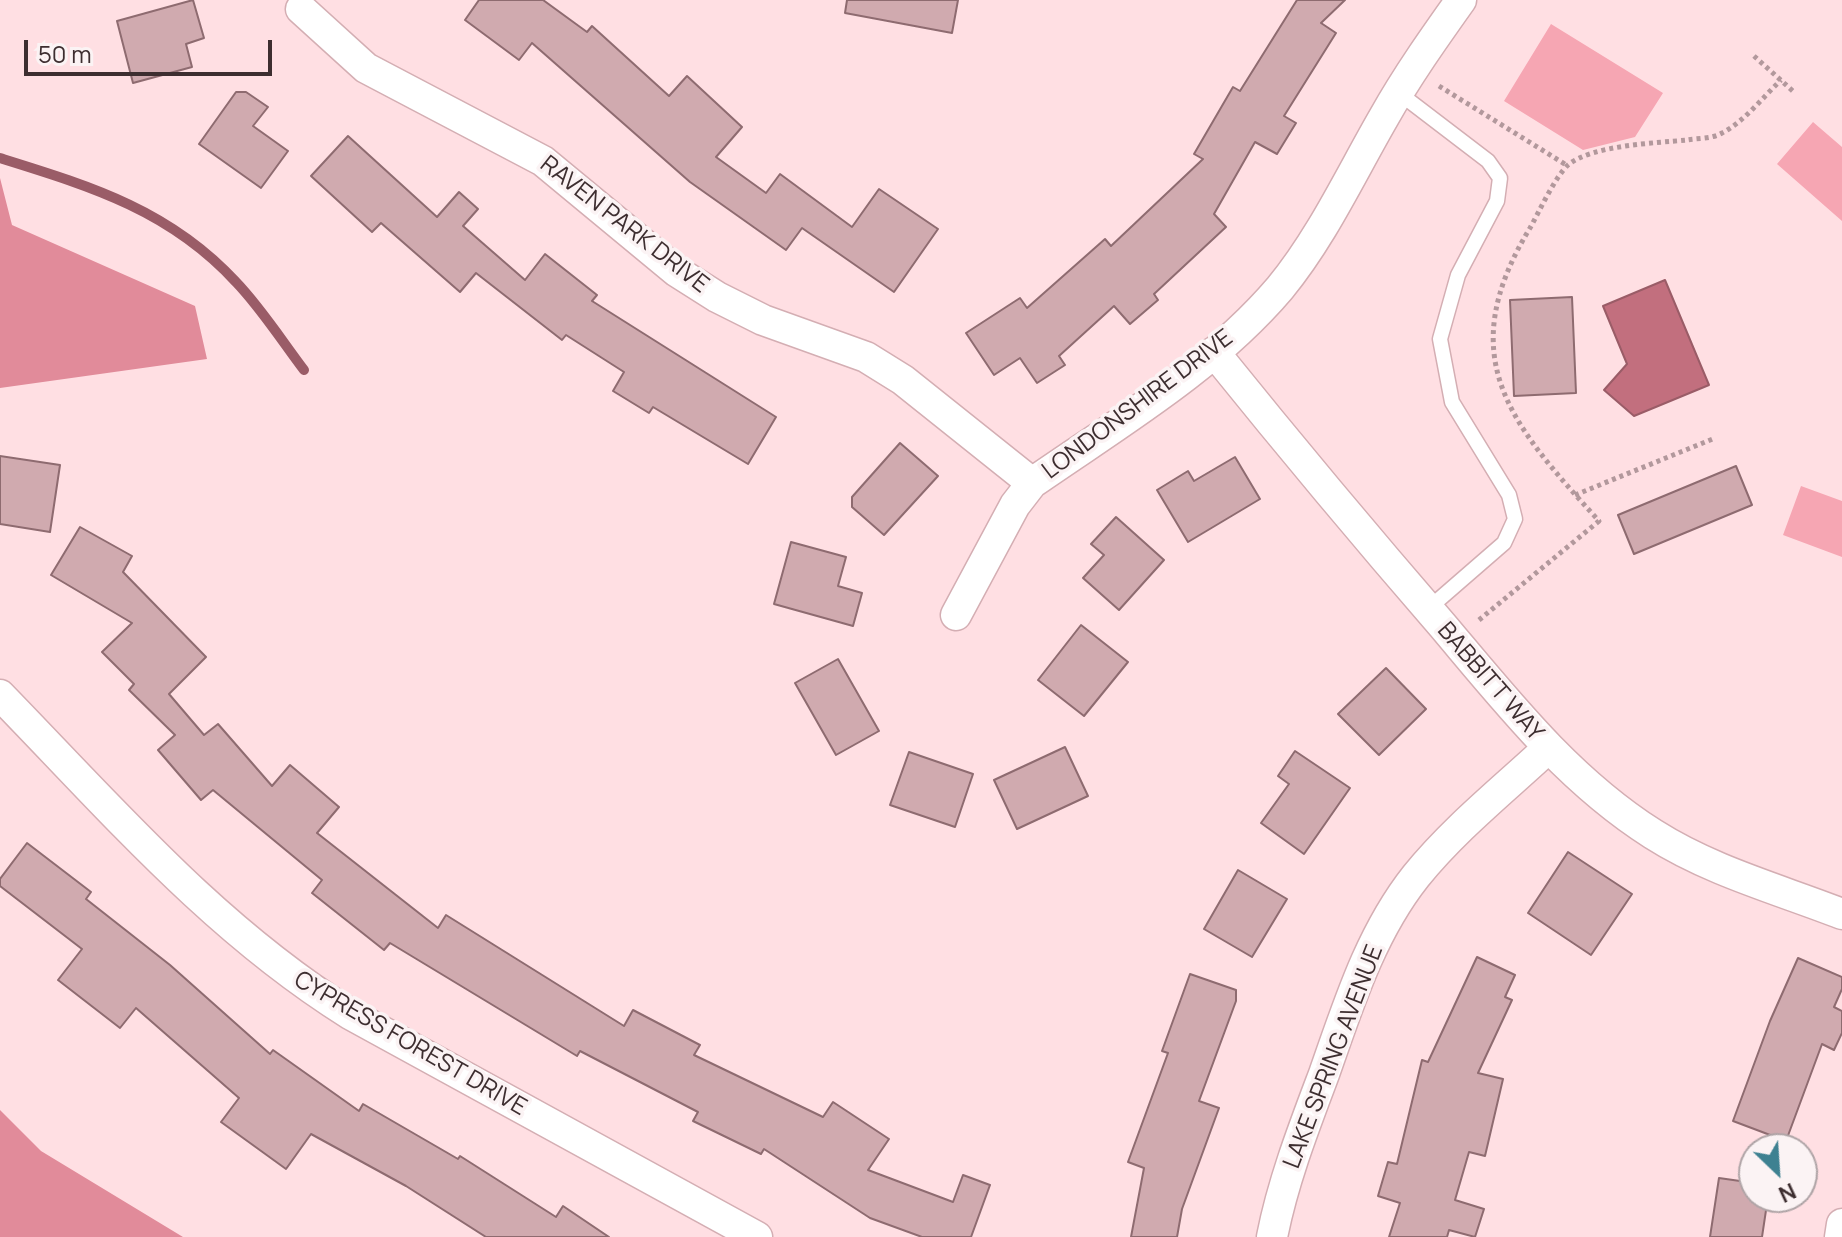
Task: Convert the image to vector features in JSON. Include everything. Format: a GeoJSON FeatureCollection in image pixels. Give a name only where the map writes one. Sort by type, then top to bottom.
{"type":"FeatureCollection","features":[{"type":"Feature","properties":{"kind":"street","name":"LONDONSHIRE DRIVE"},"geometry":{"type":"LineString","coordinates":[[956,615],[1015,505],[1032,483],[1214,352],[1281,287],[1323,225],[1399,93],[1461,0]]}},
{"type":"Feature","properties":{"kind":"street","name":"RAVEN PARK DRIVE"},"geometry":{"type":"LineString","coordinates":[[301,9],[366,68],[543,161],[676,271],[717,297],[763,320],[866,357],[903,380],[1032,483]]}},
{"type":"Feature","properties":{"kind":"street","name":"BABBITT WAY"},"geometry":{"type":"LineString","coordinates":[[1214,352],[1314,477],[1547,749],[1591,790],[1683,851],[1721,870],[1842,914]]}},
{"type":"Feature","properties":{"kind":"street","name":"CYPRESS FOREST DRIVE"},"geometry":{"type":"LineString","coordinates":[[0,695],[207,907],[292,978],[350,1014],[757,1237]]}},
{"type":"Feature","properties":{"kind":"street","name":"LAKE SPRING AVENUE"},"geometry":{"type":"LineString","coordinates":[[1272,1237],[1313,1102],[1359,977],[1388,918],[1416,876],[1547,749]]}},
{"type":"Feature","properties":{"kind":"street"},"geometry":{"type":"LineString","coordinates":[[1840,1237],[1842,1224]]}},
{"type":"Feature","properties":{"kind":"lane"},"geometry":{"type":"LineString","coordinates":[[1399,93],[1488,161],[1500,178],[1497,201],[1458,275],[1440,339],[1452,402],[1509,495],[1515,519],[1504,543],[1428,609]]}},
{"type":"Feature","properties":{"kind":"path"},"geometry":{"type":"LineString","coordinates":[[1754,56],[1795,93]]}},
{"type":"Feature","properties":{"kind":"path"},"geometry":{"type":"LineString","coordinates":[[1479,620],[1599,521],[1517,424],[1503,395],[1493,357],[1497,299],[1509,262],[1568,166],[1592,154],[1724,133],[1781,80]]}},
{"type":"Feature","properties":{"kind":"path"},"geometry":{"type":"LineString","coordinates":[[1439,86],[1568,166]]}},
{"type":"Feature","properties":{"kind":"path"},"geometry":{"type":"LineString","coordinates":[[1575,495],[1715,438]]}},
{"type":"Feature","properties":{"kind":"shaded area"},"geometry":{"type":"Polygon","coordinates":[[[1551,24],[1663,93],[1635,137],[1583,150],[1504,101],[1551,24]]]}},
{"type":"Feature","properties":{"kind":"shaded area"},"geometry":{"type":"Polygon","coordinates":[[[1813,122],[1842,147],[1842,221],[1777,164],[1813,122]]]}},
{"type":"Feature","properties":{"kind":"shaded area"},"geometry":{"type":"Polygon","coordinates":[[[0,178],[12,225],[195,306],[207,359],[0,388],[0,178]]]}},
{"type":"Feature","properties":{"kind":"shaded area"},"geometry":{"type":"Polygon","coordinates":[[[1665,280],[1709,385],[1634,416],[1604,390],[1627,364],[1603,306],[1665,280]]]}},
{"type":"Feature","properties":{"kind":"shaded area"},"geometry":{"type":"Polygon","coordinates":[[[1801,486],[1842,501],[1842,557],[1783,535],[1801,486]]]}},
{"type":"Feature","properties":{"kind":"shaded area"},"geometry":{"type":"Polygon","coordinates":[[[0,1110],[41,1151],[183,1237],[0,1237],[0,1110]]]}},
{"type":"Feature","properties":{"kind":"building"},"geometry":{"type":"Polygon","coordinates":[[[193,0],[204,38],[186,44],[192,67],[133,83],[117,21],[193,0]]]}},
{"type":"Feature","properties":{"kind":"building"},"geometry":{"type":"Polygon","coordinates":[[[479,0],[543,0],[587,32],[592,26],[669,96],[687,76],[742,127],[716,157],[766,193],[780,174],[852,227],[879,189],[938,229],[894,292],[802,228],[786,250],[690,182],[532,43],[519,60],[465,20],[479,0]]]}},
{"type":"Feature","properties":{"kind":"building"},"geometry":{"type":"Polygon","coordinates":[[[847,0],[958,0],[952,33],[845,13],[847,0]]]}},
{"type":"Feature","properties":{"kind":"building"},"geometry":{"type":"Polygon","coordinates":[[[1297,0],[1345,0],[1321,23],[1336,33],[1284,116],[1296,123],[1277,154],[1255,142],[1214,214],[1226,227],[1154,294],[1158,300],[1130,324],[1114,306],[1059,356],[1065,365],[1037,383],[1020,358],[994,375],[966,333],[1020,298],[1027,308],[1105,239],[1111,246],[1203,159],[1194,154],[1233,87],[1240,91],[1297,0]]]}},
{"type":"Feature","properties":{"kind":"building"},"geometry":{"type":"Polygon","coordinates":[[[236,92],[246,92],[268,107],[253,126],[288,151],[261,188],[199,144],[236,92]]]}},
{"type":"Feature","properties":{"kind":"building"},"geometry":{"type":"Polygon","coordinates":[[[348,136],[437,217],[459,192],[478,209],[463,226],[525,280],[545,254],[597,295],[592,301],[776,417],[748,464],[653,407],[649,413],[613,391],[624,372],[566,335],[562,340],[476,273],[460,292],[381,223],[372,232],[311,176],[348,136]]]}},
{"type":"Feature","properties":{"kind":"building"},"geometry":{"type":"Polygon","coordinates":[[[1572,297],[1576,393],[1514,396],[1510,300],[1572,297]]]}},
{"type":"Feature","properties":{"kind":"building"},"geometry":{"type":"Polygon","coordinates":[[[900,443],[938,476],[884,535],[852,507],[852,497],[900,443]]]}},
{"type":"Feature","properties":{"kind":"building"},"geometry":{"type":"Polygon","coordinates":[[[0,456],[60,465],[50,532],[0,524],[0,456]]]}},
{"type":"Feature","properties":{"kind":"building"},"geometry":{"type":"Polygon","coordinates":[[[1235,457],[1260,499],[1188,542],[1157,490],[1188,471],[1194,481],[1235,457]]]}},
{"type":"Feature","properties":{"kind":"building"},"geometry":{"type":"Polygon","coordinates":[[[1736,466],[1752,505],[1634,554],[1618,515],[1736,466]]]}},
{"type":"Feature","properties":{"kind":"building"},"geometry":{"type":"Polygon","coordinates":[[[1116,517],[1164,560],[1119,610],[1083,578],[1104,555],[1091,544],[1116,517]]]}},
{"type":"Feature","properties":{"kind":"building"},"geometry":{"type":"Polygon","coordinates":[[[80,527],[132,556],[123,572],[206,657],[169,694],[204,735],[218,724],[272,786],[290,765],[339,807],[317,833],[438,928],[446,915],[624,1026],[633,1010],[700,1045],[694,1055],[823,1117],[833,1102],[889,1139],[868,1170],[953,1202],[963,1175],[990,1185],[971,1237],[922,1237],[870,1218],[764,1149],[761,1154],[693,1121],[698,1112],[580,1051],[577,1056],[390,943],[384,950],[312,893],[322,880],[213,790],[201,800],[158,750],[175,735],[129,690],[134,684],[102,652],[132,623],[51,575],[80,527]]]}},
{"type":"Feature","properties":{"kind":"building"},"geometry":{"type":"Polygon","coordinates":[[[791,542],[846,557],[838,586],[862,593],[853,626],[774,604],[791,542]]]}},
{"type":"Feature","properties":{"kind":"building"},"geometry":{"type":"Polygon","coordinates":[[[1081,625],[1128,662],[1084,716],[1038,680],[1081,625]]]}},
{"type":"Feature","properties":{"kind":"building"},"geometry":{"type":"Polygon","coordinates":[[[838,659],[879,731],[836,755],[795,683],[838,659]]]}},
{"type":"Feature","properties":{"kind":"building"},"geometry":{"type":"Polygon","coordinates":[[[1386,668],[1426,709],[1379,755],[1338,714],[1386,668]]]}},
{"type":"Feature","properties":{"kind":"building"},"geometry":{"type":"Polygon","coordinates":[[[1065,747],[1088,796],[1017,829],[994,780],[1065,747]]]}},
{"type":"Feature","properties":{"kind":"building"},"geometry":{"type":"Polygon","coordinates":[[[1295,751],[1350,788],[1304,854],[1261,823],[1289,784],[1278,776],[1295,751]]]}},
{"type":"Feature","properties":{"kind":"building"},"geometry":{"type":"Polygon","coordinates":[[[909,752],[973,774],[955,827],[890,805],[909,752]]]}},
{"type":"Feature","properties":{"kind":"building"},"geometry":{"type":"Polygon","coordinates":[[[27,843],[91,892],[86,899],[170,965],[270,1054],[273,1050],[359,1111],[363,1104],[458,1159],[460,1156],[556,1217],[563,1206],[609,1237],[486,1237],[406,1186],[311,1134],[286,1169],[221,1122],[239,1098],[136,1008],[120,1028],[58,980],[82,949],[0,886],[0,879],[27,843]]]}},
{"type":"Feature","properties":{"kind":"building"},"geometry":{"type":"Polygon","coordinates":[[[1568,852],[1632,894],[1591,955],[1528,913],[1568,852]]]}},
{"type":"Feature","properties":{"kind":"building"},"geometry":{"type":"Polygon","coordinates":[[[1238,870],[1287,899],[1252,957],[1204,929],[1238,870]]]}},
{"type":"Feature","properties":{"kind":"building"},"geometry":{"type":"Polygon","coordinates":[[[1477,957],[1515,975],[1505,997],[1512,1000],[1478,1073],[1503,1079],[1485,1156],[1469,1152],[1455,1200],[1484,1209],[1475,1237],[1449,1230],[1447,1237],[1389,1237],[1400,1203],[1378,1196],[1388,1162],[1397,1164],[1422,1060],[1428,1062],[1477,957]]]}},
{"type":"Feature","properties":{"kind":"building"},"geometry":{"type":"Polygon","coordinates":[[[1798,958],[1842,977],[1842,989],[1834,1007],[1842,1011],[1842,1033],[1834,1050],[1822,1044],[1789,1133],[1765,1133],[1733,1121],[1770,1021],[1798,958]]]}},
{"type":"Feature","properties":{"kind":"building"},"geometry":{"type":"Polygon","coordinates":[[[1190,974],[1236,990],[1236,1001],[1199,1101],[1219,1108],[1182,1209],[1177,1237],[1131,1237],[1144,1168],[1128,1162],[1168,1053],[1162,1051],[1190,974]]]}},
{"type":"Feature","properties":{"kind":"building"},"geometry":{"type":"Polygon","coordinates":[[[1719,1178],[1738,1181],[1738,1213],[1766,1213],[1762,1237],[1710,1237],[1719,1178]]]}},
{"type":"Feature","properties":{"kind":"waterway"},"geometry":{"type":"LineString","coordinates":[[0,158],[97,191],[184,236],[211,257],[245,292],[304,370]]}}]}
